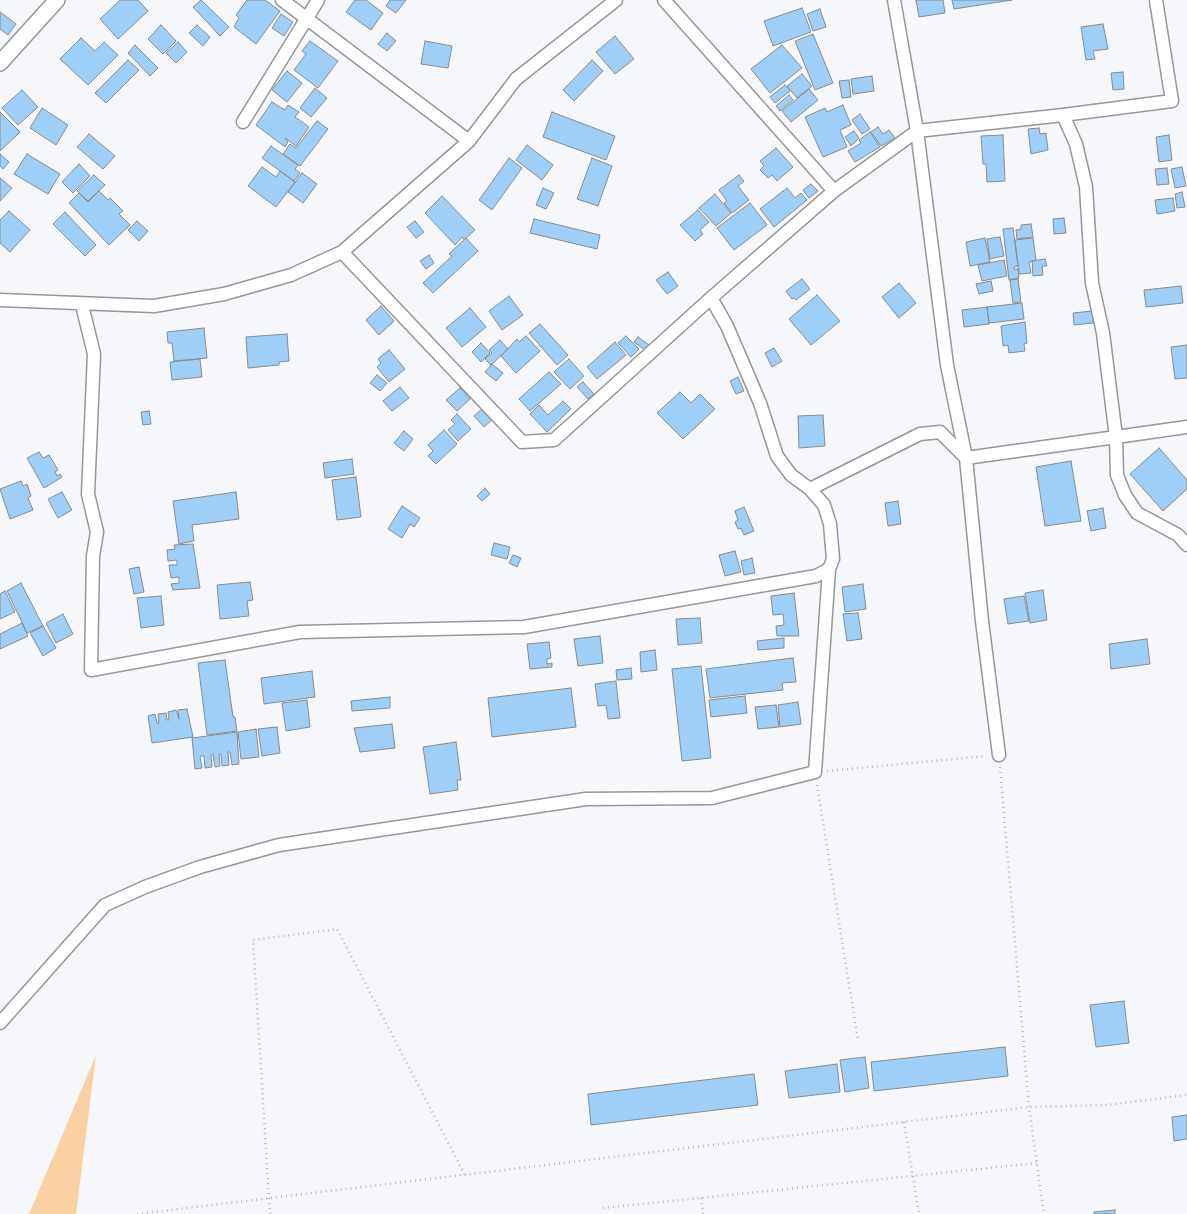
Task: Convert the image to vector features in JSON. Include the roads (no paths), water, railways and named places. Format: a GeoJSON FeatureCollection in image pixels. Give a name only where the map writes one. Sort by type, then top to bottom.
{"type":"FeatureCollection","features":[{"type":"Feature","properties":{"kind":"street"},"geometry":{"type":"LineString","coordinates":[[0,63],[57,0]]}},
{"type":"Feature","properties":{"kind":"street"},"geometry":{"type":"LineString","coordinates":[[282,0],[306,20],[469,141]]}},
{"type":"Feature","properties":{"kind":"street"},"geometry":{"type":"LineString","coordinates":[[243,122],[318,0]]}},
{"type":"Feature","properties":{"kind":"street"},"geometry":{"type":"LineString","coordinates":[[0,300],[82,305],[154,306],[224,294],[291,275],[342,252],[469,141],[516,78],[616,0]]}},
{"type":"Feature","properties":{"kind":"street"},"geometry":{"type":"LineString","coordinates":[[664,0],[834,191]]}},
{"type":"Feature","properties":{"kind":"street"},"geometry":{"type":"LineString","coordinates":[[894,0],[917,131],[947,365],[966,458],[982,621],[999,755]]}},
{"type":"Feature","properties":{"kind":"street"},"geometry":{"type":"LineString","coordinates":[[342,252],[522,442],[554,440],[711,298],[834,191],[917,131],[1172,101],[1156,0]]}},
{"type":"Feature","properties":{"kind":"street"},"geometry":{"type":"LineString","coordinates":[[1062,115],[1076,144],[1086,187],[1092,283],[1103,333],[1116,437],[1117,475],[1125,495],[1137,513],[1178,535],[1187,545]]}},
{"type":"Feature","properties":{"kind":"street"},"geometry":{"type":"LineString","coordinates":[[0,1023],[105,905],[145,887],[200,867],[279,845],[586,798],[712,798],[815,772],[829,569],[833,559],[830,524],[824,505],[810,489],[791,475],[778,456],[760,403],[727,326],[711,298]]}},
{"type":"Feature","properties":{"kind":"street"},"geometry":{"type":"LineString","coordinates":[[82,305],[94,354],[88,494],[97,532],[93,556],[91,670],[300,632],[524,627],[816,576],[829,569]]}},
{"type":"Feature","properties":{"kind":"street"},"geometry":{"type":"LineString","coordinates":[[966,458],[1187,427]]}},
{"type":"Feature","properties":{"kind":"street"},"geometry":{"type":"LineString","coordinates":[[810,489],[920,434],[940,432],[966,458]]}}]}
